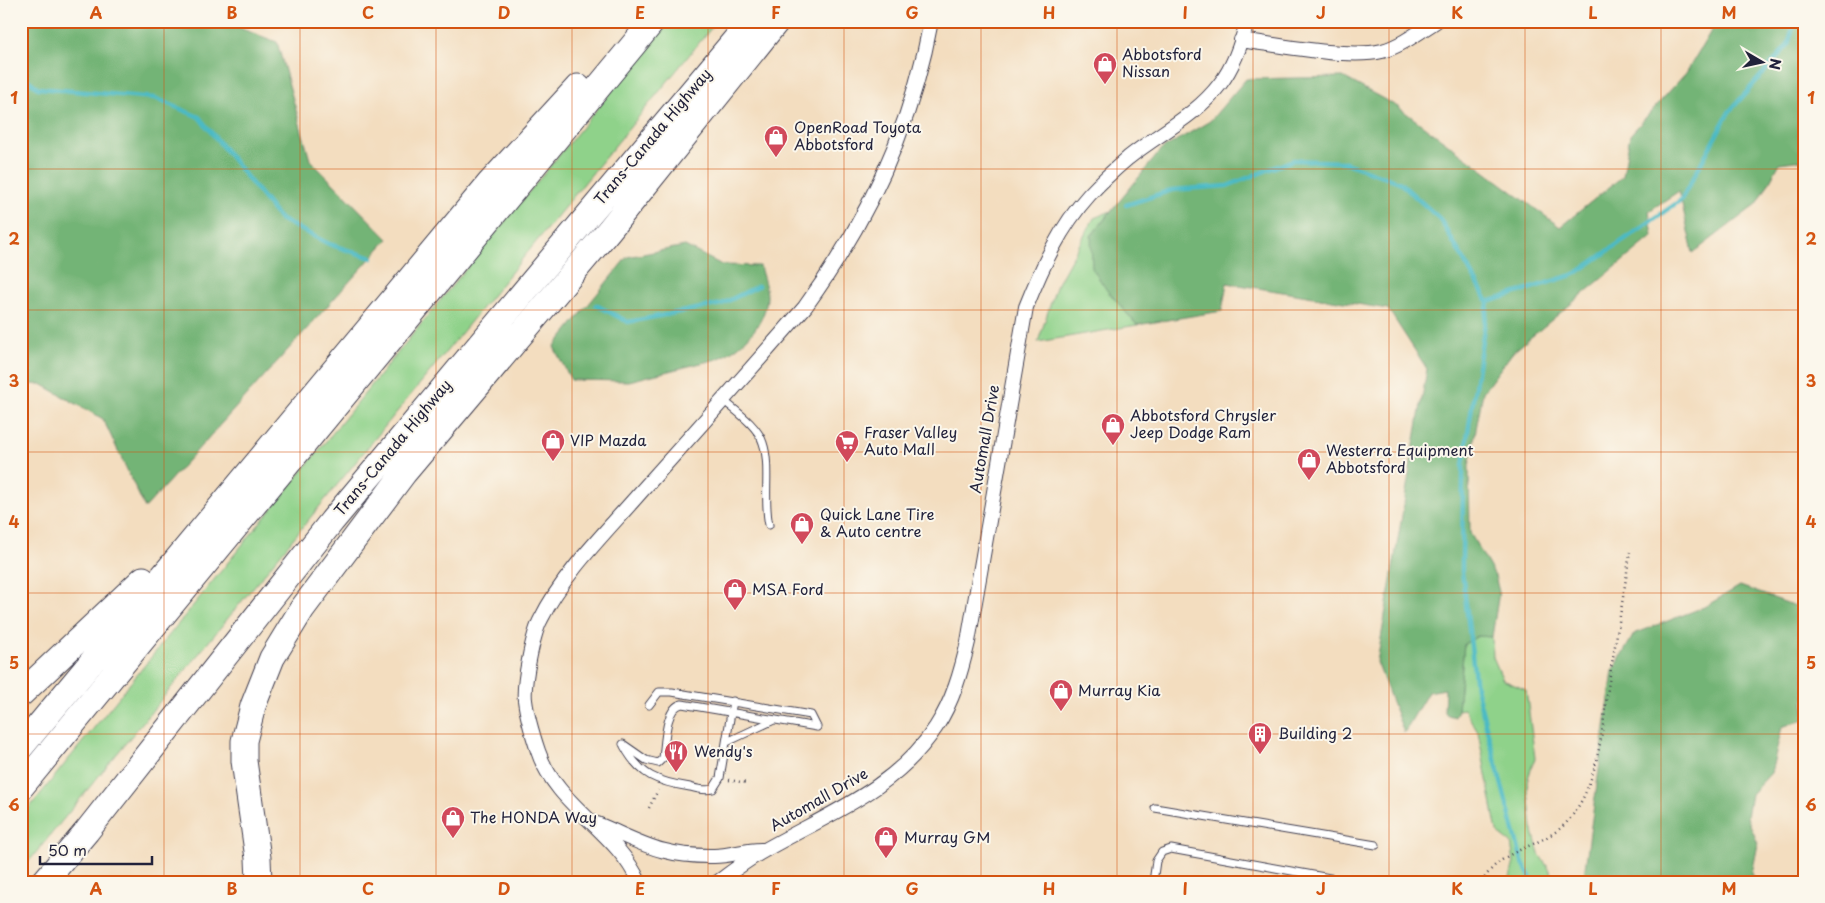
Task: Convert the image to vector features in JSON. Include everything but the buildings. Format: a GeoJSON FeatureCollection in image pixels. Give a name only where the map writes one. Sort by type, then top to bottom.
{"type":"FeatureCollection","features":[{"type":"Feature","properties":{"kind":"highway"},"geometry":{"type":"LineString","coordinates":[[21,747],[489,184],[639,21]]}},
{"type":"Feature","properties":{"kind":"highway"},"geometry":{"type":"LineString","coordinates":[[21,787],[653,21]]}},
{"type":"Feature","properties":{"kind":"highway","name":"Trans-Canada Highway"},"geometry":{"type":"LineString","coordinates":[[46,882],[332,520],[751,21]]}},
{"type":"Feature","properties":{"kind":"highway"},"geometry":{"type":"LineString","coordinates":[[267,882],[259,870],[244,761],[247,723],[272,658],[302,609],[404,474],[609,230],[777,21]]}},
{"type":"Feature","properties":{"kind":"highway"},"geometry":{"type":"LineString","coordinates":[[21,694],[214,513]]}},
{"type":"Feature","properties":{"kind":"street","name":"Automall Drive"},"geometry":{"type":"LineString","coordinates":[[639,882],[634,870],[593,822],[578,810],[555,785],[538,753],[524,699],[530,655],[540,620],[575,567],[805,307],[832,270],[854,231],[894,150],[908,112],[931,21]]}},
{"type":"Feature","properties":{"kind":"street","name":"Automall Drive"},"geometry":{"type":"LineString","coordinates":[[718,882],[764,850],[859,800],[905,764],[936,727],[957,686],[968,642],[1026,307],[1043,263],[1064,228],[1089,195],[1128,158],[1196,109],[1220,84],[1241,40],[1247,21]]}},
{"type":"Feature","properties":{"kind":"street"},"geometry":{"type":"LineString","coordinates":[[1241,40],[1360,54],[1384,50],[1408,39],[1436,21]]}},
{"type":"Feature","properties":{"kind":"street","name":"Automall Drive"},"geometry":{"type":"LineString","coordinates":[[593,822],[644,846],[678,854],[717,856],[753,849],[764,850]]}},
{"type":"Feature","properties":{"kind":"lane"},"geometry":{"type":"LineString","coordinates":[[723,400],[751,425],[763,442],[765,507],[769,525]]}},
{"type":"Feature","properties":{"kind":"lane"},"geometry":{"type":"LineString","coordinates":[[649,704],[658,692],[672,692],[733,701],[811,715],[817,727],[731,712],[682,704],[674,707],[670,716],[663,758],[658,762],[646,760],[623,744],[632,761],[640,769],[662,782],[709,790],[716,786],[720,778],[727,742],[731,712],[733,701]]}},
{"type":"Feature","properties":{"kind":"lane"},"geometry":{"type":"LineString","coordinates":[[727,742],[775,720]]}},
{"type":"Feature","properties":{"kind":"lane"},"geometry":{"type":"LineString","coordinates":[[1155,808],[1376,845]]}},
{"type":"Feature","properties":{"kind":"lane"},"geometry":{"type":"LineString","coordinates":[[1153,882],[1156,861],[1162,852],[1172,849],[1352,882]]}},
{"type":"Feature","properties":{"kind":"path"},"geometry":{"type":"LineString","coordinates":[[1482,882],[1487,872],[1502,858],[1566,823],[1584,797],[1593,770],[1630,552]]}},
{"type":"Feature","properties":{"kind":"path"},"geometry":{"type":"LineString","coordinates":[[720,778],[747,783]]}},
{"type":"Feature","properties":{"kind":"path"},"geometry":{"type":"LineString","coordinates":[[649,808],[662,782]]}},
{"type":"Feature","properties":{"kind":"green space"},"geometry":{"type":"Polygon","coordinates":[[[21,21],[221,21],[277,42],[310,160],[388,239],[145,508],[103,419],[41,384],[21,385],[21,21]]]}},
{"type":"Feature","properties":{"kind":"green space"},"geometry":{"type":"Polygon","coordinates":[[[669,21],[717,21],[21,871],[21,818],[669,21]]]}},
{"type":"Feature","properties":{"kind":"green space"},"geometry":{"type":"Polygon","coordinates":[[[1717,21],[1804,21],[1804,136],[1801,140],[1804,143],[1802,160],[1780,163],[1757,204],[1693,253],[1679,191],[1649,211],[1653,236],[1513,352],[1483,392],[1469,466],[1470,533],[1495,576],[1499,592],[1492,637],[1478,636],[1464,644],[1458,710],[1455,717],[1444,712],[1445,689],[1428,692],[1404,733],[1377,662],[1427,369],[1388,309],[1227,283],[1222,311],[1137,325],[1106,289],[1092,268],[1091,236],[1162,149],[1210,121],[1246,79],[1343,77],[1398,107],[1560,227],[1623,176],[1630,135],[1686,73],[1717,21]]]}},
{"type":"Feature","properties":{"kind":"green space"},"geometry":{"type":"Polygon","coordinates":[[[1111,211],[1091,236],[1106,289],[1137,325],[1038,342],[1056,287],[1094,218],[1111,211]]]}},
{"type":"Feature","properties":{"kind":"green space"},"geometry":{"type":"Polygon","coordinates":[[[685,246],[722,265],[760,266],[767,297],[766,307],[751,335],[735,349],[717,359],[629,381],[571,380],[554,347],[627,257],[685,246]]]}},
{"type":"Feature","properties":{"kind":"green space"},"geometry":{"type":"Polygon","coordinates":[[[1740,586],[1804,609],[1804,719],[1782,727],[1771,773],[1751,794],[1747,817],[1758,844],[1752,874],[1759,882],[1583,882],[1613,671],[1634,634],[1704,607],[1740,586]]]}},
{"type":"Feature","properties":{"kind":"green space"},"geometry":{"type":"Polygon","coordinates":[[[1478,636],[1492,637],[1493,657],[1503,680],[1526,690],[1535,758],[1527,781],[1532,827],[1539,854],[1555,878],[1568,882],[1509,882],[1514,862],[1511,843],[1497,832],[1478,732],[1464,709],[1458,710],[1464,644],[1478,636]]]}},
{"type":"Feature","properties":{"kind":"waterway"},"geometry":{"type":"LineString","coordinates":[[1488,302],[1575,274],[1681,200],[1729,112],[1788,45],[1795,21]]}},
{"type":"Feature","properties":{"kind":"waterway"},"geometry":{"type":"LineString","coordinates":[[21,74],[38,88],[155,98],[199,117],[280,219],[329,244],[372,258]]}},
{"type":"Feature","properties":{"kind":"waterway"},"geometry":{"type":"LineString","coordinates":[[1126,205],[1172,190],[1227,186],[1293,160],[1343,162],[1399,182],[1440,219],[1488,302],[1463,465],[1462,571],[1476,688],[1522,861],[1533,882]]}},
{"type":"Feature","properties":{"kind":"waterway"},"geometry":{"type":"LineString","coordinates":[[596,305],[628,322],[722,304],[758,286]]}},
{"type":"Feature","properties":{"kind":"place","name":"Abbotsford Nissan"},"geometry":{"type":"Point","coordinates":[1105,85]}},
{"type":"Feature","properties":{"kind":"place","name":"OpenRoad Toyota Abbotsford"},"geometry":{"type":"Point","coordinates":[776,158]}},
{"type":"Feature","properties":{"kind":"place","name":"Abbotsford Chrysler Jeep Dodge Ram"},"geometry":{"type":"Point","coordinates":[1113,446]}},
{"type":"Feature","properties":{"kind":"place","name":"VIP Mazda"},"geometry":{"type":"Point","coordinates":[553,462]}},
{"type":"Feature","properties":{"kind":"place","name":"Fraser Valley Auto Mall"},"geometry":{"type":"Point","coordinates":[847,463]}},
{"type":"Feature","properties":{"kind":"place","name":"Westerra Equipment Abbotsford"},"geometry":{"type":"Point","coordinates":[1309,481]}},
{"type":"Feature","properties":{"kind":"place","name":"Quick Lane Tire & Auto centre"},"geometry":{"type":"Point","coordinates":[802,545]}},
{"type":"Feature","properties":{"kind":"place","name":"MSA Ford"},"geometry":{"type":"Point","coordinates":[735,611]}},
{"type":"Feature","properties":{"kind":"place","name":"Murray Kia"},"geometry":{"type":"Point","coordinates":[1061,712]}},
{"type":"Feature","properties":{"kind":"place","name":"Building 2"},"geometry":{"type":"Point","coordinates":[1260,755]}},
{"type":"Feature","properties":{"kind":"place","name":"Wendy's"},"geometry":{"type":"Point","coordinates":[676,773]}},
{"type":"Feature","properties":{"kind":"place","name":"The HONDA Way"},"geometry":{"type":"Point","coordinates":[453,839]}},
{"type":"Feature","properties":{"kind":"place","name":"Murray GM"},"geometry":{"type":"Point","coordinates":[886,859]}}]}
